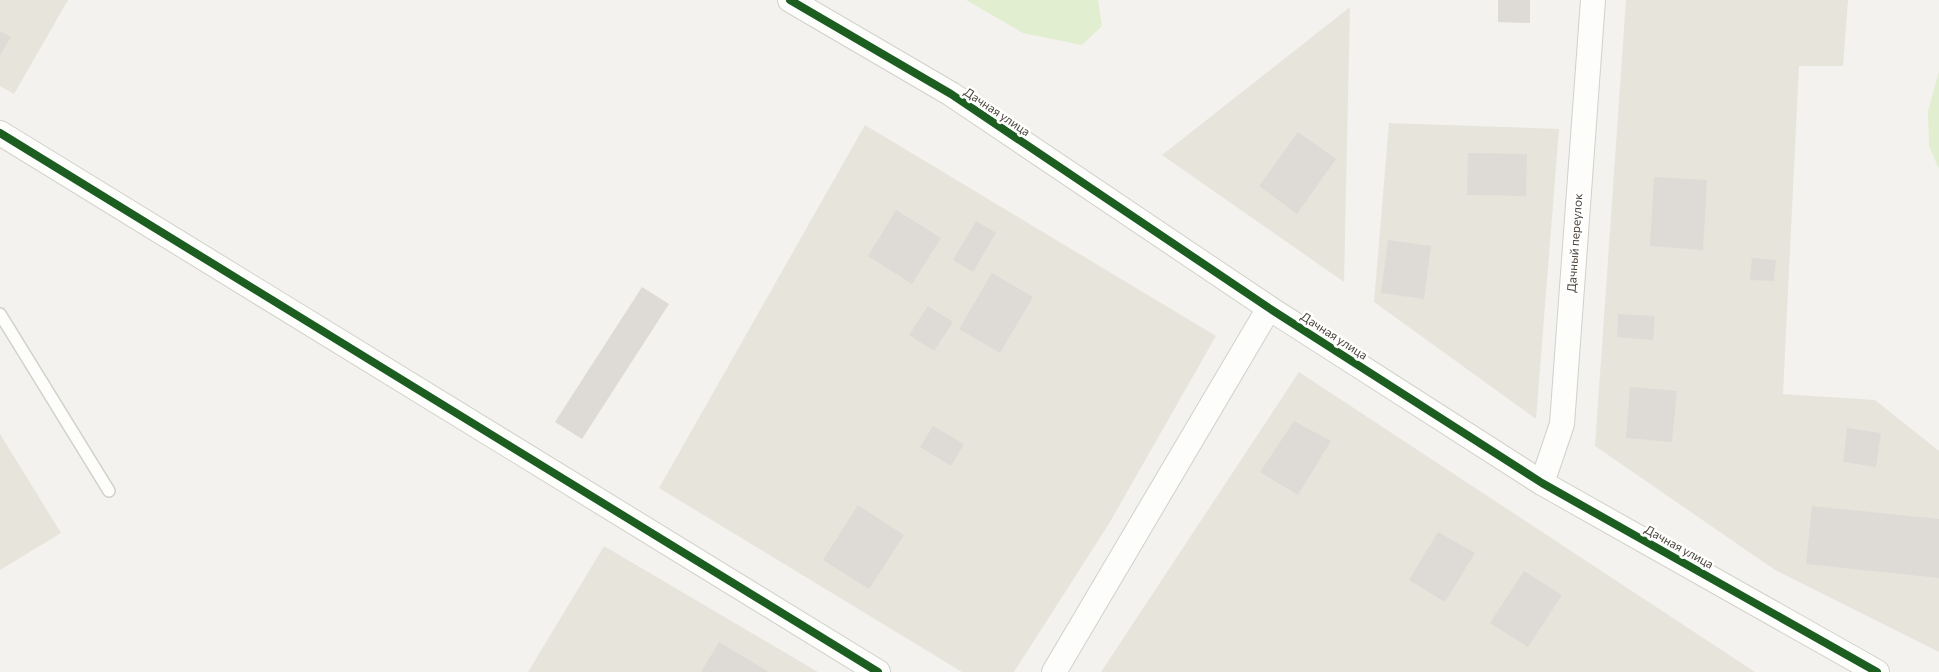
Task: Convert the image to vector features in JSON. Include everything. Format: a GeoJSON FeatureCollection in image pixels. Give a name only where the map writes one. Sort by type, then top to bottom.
{"type":"FeatureCollection","features":[{"type":"Feature","properties":{"kind":"street","name":"Дачная улица"},"geometry":{"type":"LineString","coordinates":[[790,0],[951,94],[1269,308],[1542,483],[1877,672]]}},
{"type":"Feature","properties":{"kind":"street","name":"Дачный переулок"},"geometry":{"type":"LineString","coordinates":[[1542,483],[1562,424],[1593,0]]}},
{"type":"Feature","properties":{"kind":"street"},"geometry":{"type":"LineString","coordinates":[[0,133],[878,672]]}},
{"type":"Feature","properties":{"kind":"street"},"geometry":{"type":"LineString","coordinates":[[1054,672],[1269,308]]}},
{"type":"Feature","properties":{"kind":"lane"},"geometry":{"type":"LineString","coordinates":[[0,314],[109,491]]}},
{"type":"Feature","properties":{"kind":"shaded area"},"geometry":{"type":"Polygon","coordinates":[[[0,0],[68,0],[14,94],[0,86],[0,0]]]}},
{"type":"Feature","properties":{"kind":"shaded area"},"geometry":{"type":"Polygon","coordinates":[[[1626,0],[1848,0],[1843,66],[1799,66],[1783,394],[1875,400],[1939,451],[1939,652],[1775,570],[1595,446],[1626,0]]]}},
{"type":"Feature","properties":{"kind":"shaded area"},"geometry":{"type":"Polygon","coordinates":[[[1350,7],[1344,282],[1162,155],[1350,7]]]}},
{"type":"Feature","properties":{"kind":"shaded area"},"geometry":{"type":"Polygon","coordinates":[[[1389,123],[1559,129],[1536,419],[1374,302],[1389,123]]]}},
{"type":"Feature","properties":{"kind":"shaded area"},"geometry":{"type":"Polygon","coordinates":[[[865,125],[1216,336],[1110,522],[1014,672],[962,672],[659,488],[865,125]]]}},
{"type":"Feature","properties":{"kind":"shaded area"},"geometry":{"type":"Polygon","coordinates":[[[1299,372],[1752,670],[1755,672],[1101,672],[1299,372]]]}},
{"type":"Feature","properties":{"kind":"shaded area"},"geometry":{"type":"Polygon","coordinates":[[[0,434],[61,533],[0,570],[0,434]]]}},
{"type":"Feature","properties":{"kind":"shaded area"},"geometry":{"type":"Polygon","coordinates":[[[604,546],[818,672],[528,672],[604,546]]]}},
{"type":"Feature","properties":{"kind":"green space"},"geometry":{"type":"Polygon","coordinates":[[[966,0],[1098,0],[1102,26],[1082,45],[1023,33],[966,0]]]}},
{"type":"Feature","properties":{"kind":"green space"},"geometry":{"type":"Polygon","coordinates":[[[1939,71],[1939,169],[1929,146],[1928,111],[1939,71]]]}},
{"type":"Feature","properties":{"kind":"building"},"geometry":{"type":"Polygon","coordinates":[[[1498,0],[1530,0],[1530,23],[1498,22],[1498,0]]]}},
{"type":"Feature","properties":{"kind":"building"},"geometry":{"type":"Polygon","coordinates":[[[0,31],[11,37],[0,55],[0,31]]]}},
{"type":"Feature","properties":{"kind":"building"},"geometry":{"type":"Polygon","coordinates":[[[1298,132],[1336,159],[1297,214],[1259,186],[1298,132]]]}},
{"type":"Feature","properties":{"kind":"building"},"geometry":{"type":"Polygon","coordinates":[[[1468,153],[1527,154],[1526,196],[1467,195],[1468,153]]]}},
{"type":"Feature","properties":{"kind":"building"},"geometry":{"type":"Polygon","coordinates":[[[1654,177],[1707,180],[1703,250],[1650,246],[1654,177]]]}},
{"type":"Feature","properties":{"kind":"building"},"geometry":{"type":"Polygon","coordinates":[[[896,210],[941,238],[912,284],[868,256],[896,210]]]}},
{"type":"Feature","properties":{"kind":"building"},"geometry":{"type":"Polygon","coordinates":[[[976,221],[996,233],[973,272],[953,260],[976,221]]]}},
{"type":"Feature","properties":{"kind":"building"},"geometry":{"type":"Polygon","coordinates":[[[1388,240],[1431,246],[1424,299],[1381,293],[1388,240]]]}},
{"type":"Feature","properties":{"kind":"building"},"geometry":{"type":"Polygon","coordinates":[[[1752,258],[1776,260],[1774,281],[1750,280],[1752,258]]]}},
{"type":"Feature","properties":{"kind":"building"},"geometry":{"type":"Polygon","coordinates":[[[992,273],[1033,297],[1000,353],[959,329],[992,273]]]}},
{"type":"Feature","properties":{"kind":"building"},"geometry":{"type":"Polygon","coordinates":[[[642,287],[669,304],[582,439],[555,422],[642,287]]]}},
{"type":"Feature","properties":{"kind":"building"},"geometry":{"type":"Polygon","coordinates":[[[928,306],[953,322],[934,351],[909,335],[928,306]]]}},
{"type":"Feature","properties":{"kind":"building"},"geometry":{"type":"Polygon","coordinates":[[[1618,314],[1655,316],[1653,340],[1617,337],[1618,314]]]}},
{"type":"Feature","properties":{"kind":"building"},"geometry":{"type":"Polygon","coordinates":[[[1630,387],[1677,391],[1672,442],[1626,438],[1630,387]]]}},
{"type":"Feature","properties":{"kind":"building"},"geometry":{"type":"Polygon","coordinates":[[[1294,421],[1331,441],[1298,495],[1260,472],[1294,421]]]}},
{"type":"Feature","properties":{"kind":"building"},"geometry":{"type":"Polygon","coordinates":[[[933,426],[964,444],[951,466],[920,447],[933,426]]]}},
{"type":"Feature","properties":{"kind":"building"},"geometry":{"type":"Polygon","coordinates":[[[1847,428],[1881,433],[1876,467],[1843,462],[1847,428]]]}},
{"type":"Feature","properties":{"kind":"building"},"geometry":{"type":"Polygon","coordinates":[[[858,505],[904,535],[869,589],[823,560],[858,505]]]}},
{"type":"Feature","properties":{"kind":"building"},"geometry":{"type":"Polygon","coordinates":[[[1812,506],[1939,519],[1939,578],[1806,564],[1812,506]]]}},
{"type":"Feature","properties":{"kind":"building"},"geometry":{"type":"Polygon","coordinates":[[[1438,532],[1475,553],[1445,602],[1409,580],[1438,532]]]}},
{"type":"Feature","properties":{"kind":"building"},"geometry":{"type":"Polygon","coordinates":[[[1524,571],[1562,595],[1528,647],[1490,623],[1524,571]]]}},
{"type":"Feature","properties":{"kind":"building"},"geometry":{"type":"Polygon","coordinates":[[[719,642],[769,672],[701,672],[719,642]]]}},
{"type":"Feature","properties":{"kind":"cycle path"},"geometry":{"type":"LineString","coordinates":[[790,0],[951,94],[1269,308],[1542,483],[1877,672]]}},
{"type":"Feature","properties":{"kind":"cycle path"},"geometry":{"type":"LineString","coordinates":[[0,133],[878,672]]}}]}
